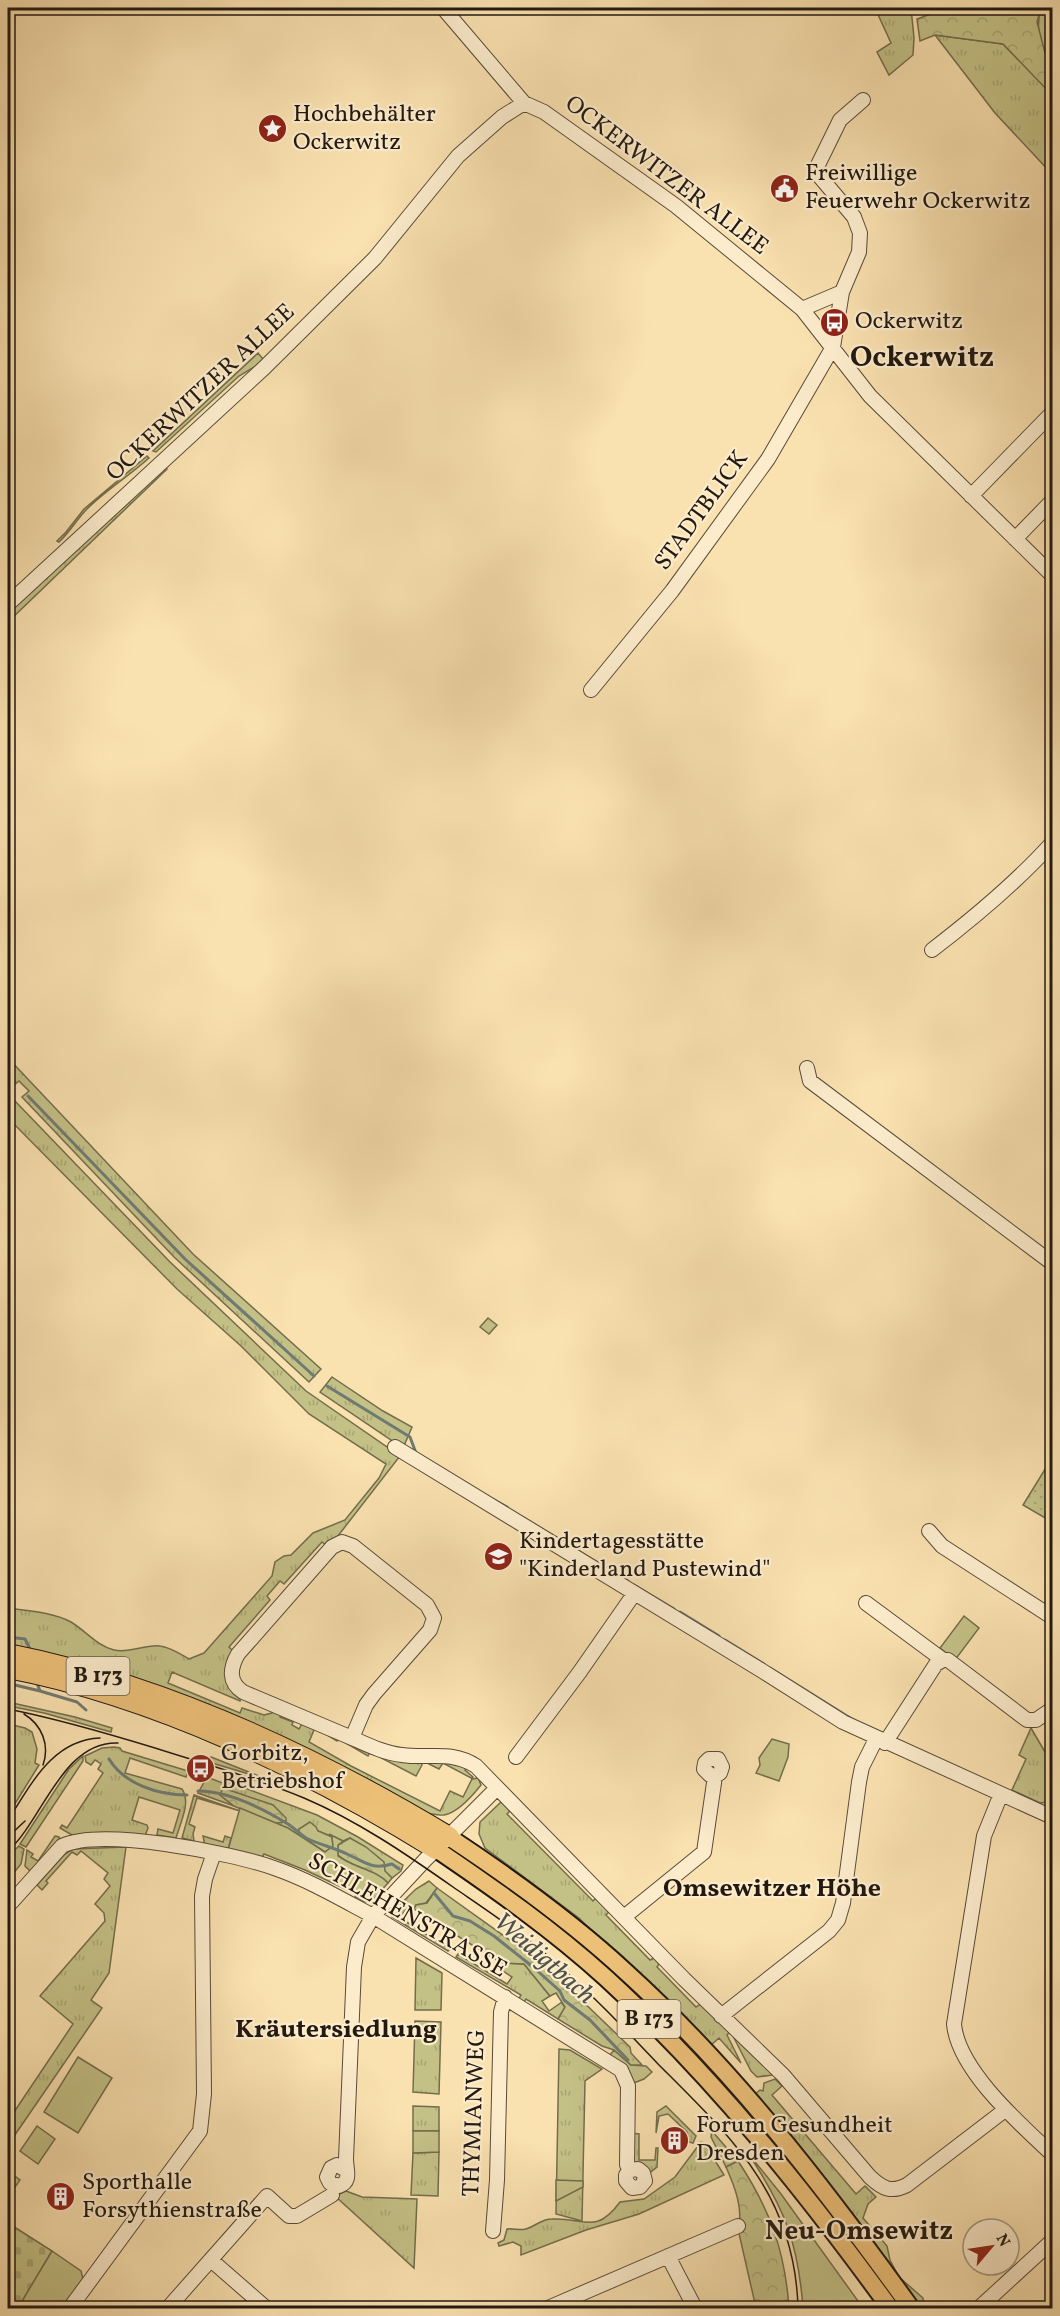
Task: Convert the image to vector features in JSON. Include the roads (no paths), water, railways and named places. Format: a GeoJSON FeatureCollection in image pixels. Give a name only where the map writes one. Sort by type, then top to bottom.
{"type":"FeatureCollection","features":[{"type":"Feature","properties":{"kind":"highway","name":"B 173"},"geometry":{"type":"LineString","coordinates":[[8,1654],[114,1681],[255,1735],[374,1793],[443,1843]]}},
{"type":"Feature","properties":{"kind":"highway","name":"B 173"},"geometry":{"type":"LineString","coordinates":[[8,1668],[110,1695],[213,1733],[306,1775],[443,1843]]}},
{"type":"Feature","properties":{"kind":"main road","name":"B 173"},"geometry":{"type":"LineString","coordinates":[[443,1843],[560,1938],[656,2026],[770,2152],[890,2308]]}},
{"type":"Feature","properties":{"kind":"main road","name":"B 173"},"geometry":{"type":"LineString","coordinates":[[443,1843],[524,1887],[577,1929],[671,2016],[720,2068],[811,2175],[911,2308]]}},
{"type":"Feature","properties":{"kind":"street"},"geometry":{"type":"LineString","coordinates":[[443,8],[524,103]]}},
{"type":"Feature","properties":{"kind":"street"},"geometry":{"type":"LineString","coordinates":[[833,347],[842,291],[859,252],[860,232],[854,217],[815,171],[840,120],[863,100]]}},
{"type":"Feature","properties":{"kind":"street","name":"OCKERWITZER ALLEE"},"geometry":{"type":"LineString","coordinates":[[8,604],[268,364],[375,258],[458,156],[502,117],[524,103],[533,105],[561,123],[676,206],[802,309],[870,396],[1053,575]]}},
{"type":"Feature","properties":{"kind":"street"},"geometry":{"type":"LineString","coordinates":[[802,309],[842,291]]}},
{"type":"Feature","properties":{"kind":"street","name":"STADTBLICK"},"geometry":{"type":"LineString","coordinates":[[591,690],[672,591],[768,459],[833,347]]}},
{"type":"Feature","properties":{"kind":"street"},"geometry":{"type":"LineString","coordinates":[[971,496],[1053,413]]}},
{"type":"Feature","properties":{"kind":"street"},"geometry":{"type":"LineString","coordinates":[[1015,539],[1053,501]]}},
{"type":"Feature","properties":{"kind":"street"},"geometry":{"type":"LineString","coordinates":[[932,950],[984,909],[1033,865],[1053,843]]}},
{"type":"Feature","properties":{"kind":"street"},"geometry":{"type":"LineString","coordinates":[[807,1068],[810,1081],[1053,1263]]}},
{"type":"Feature","properties":{"kind":"street"},"geometry":{"type":"LineString","coordinates":[[395,1447],[843,1722],[1001,1794],[1051,1813]]}},
{"type":"Feature","properties":{"kind":"street"},"geometry":{"type":"LineString","coordinates":[[929,1531],[942,1546],[1053,1617]]}},
{"type":"Feature","properties":{"kind":"street"},"geometry":{"type":"LineString","coordinates":[[352,1738],[366,1705],[430,1630],[434,1618],[427,1605],[353,1546],[342,1542],[332,1546],[238,1654],[231,1668],[231,1678],[238,1688],[243,1692],[352,1738],[386,1752],[402,1755],[453,1756],[465,1759],[476,1766],[721,2016],[783,2075],[870,2177],[887,2190],[896,2190],[907,2185],[1005,2110]]}},
{"type":"Feature","properties":{"kind":"street"},"geometry":{"type":"LineString","coordinates":[[516,1757],[634,1594]]}},
{"type":"Feature","properties":{"kind":"street"},"geometry":{"type":"LineString","coordinates":[[866,1603],[943,1660],[948,1660],[1027,1720],[1036,1720],[1053,1709]]}},
{"type":"Feature","properties":{"kind":"street"},"geometry":{"type":"LineString","coordinates":[[721,2016],[829,1931],[838,1920],[843,1903],[862,1767],[936,1664],[943,1660]]}},
{"type":"Feature","properties":{"kind":"street"},"geometry":{"type":"LineString","coordinates":[[624,1917],[702,1854],[706,1847],[715,1776]]}},
{"type":"Feature","properties":{"kind":"street"},"geometry":{"type":"LineString","coordinates":[[346,2170],[354,1967],[358,1942],[374,1916],[497,1788]]}},
{"type":"Feature","properties":{"kind":"street"},"geometry":{"type":"LineString","coordinates":[[1001,1794],[984,1836],[954,2025],[958,2046],[963,2055],[1005,2110],[1053,2154]]}},
{"type":"Feature","properties":{"kind":"street","name":"SCHLEHENSTRASSE"},"geometry":{"type":"LineString","coordinates":[[8,1906],[62,1846],[71,1842],[122,1840],[184,1847],[280,1870],[334,1894],[374,1916],[621,2070],[628,2086],[627,2165],[630,2170]]}},
{"type":"Feature","properties":{"kind":"street"},"geometry":{"type":"LineString","coordinates":[[70,2308],[200,2132],[204,2094],[202,1896],[214,1853]]}},
{"type":"Feature","properties":{"kind":"street","name":"THYMIANWEG"},"geometry":{"type":"LineString","coordinates":[[493,2231],[497,2180],[501,2018],[502,2002],[505,1997]]}},
{"type":"Feature","properties":{"kind":"street"},"geometry":{"type":"LineString","coordinates":[[168,2308],[267,2196],[289,2216],[297,2216],[332,2195]]}},
{"type":"Feature","properties":{"kind":"street"},"geometry":{"type":"LineString","coordinates":[[548,2308],[738,2226]]}},
{"type":"Feature","properties":{"kind":"street"},"geometry":{"type":"LineString","coordinates":[[979,2308],[1053,2241]]}},
{"type":"Feature","properties":{"kind":"street"},"geometry":{"type":"LineString","coordinates":[[668,2256],[694,2307]]}},
{"type":"Feature","properties":{"kind":"street"},"geometry":{"type":"LineString","coordinates":[[211,2260],[266,2308]]}},
{"type":"Feature","properties":{"kind":"waterway"},"geometry":{"type":"LineString","coordinates":[[8,1073],[15,1082]]}},
{"type":"Feature","properties":{"kind":"waterway"},"geometry":{"type":"LineString","coordinates":[[28,1096],[185,1259],[314,1376]]}},
{"type":"Feature","properties":{"kind":"waterway"},"geometry":{"type":"LineString","coordinates":[[327,1386],[410,1437],[416,1453]]}},
{"type":"Feature","properties":{"kind":"waterway"},"geometry":{"type":"LineString","coordinates":[[494,1500],[507,1507]]}},
{"type":"Feature","properties":{"kind":"waterway"},"geometry":{"type":"LineString","coordinates":[[522,1517],[628,1581]]}},
{"type":"Feature","properties":{"kind":"waterway"},"geometry":{"type":"LineString","coordinates":[[634,1585],[674,1609]]}},
{"type":"Feature","properties":{"kind":"waterway"},"geometry":{"type":"LineString","coordinates":[[680,1612],[719,1636]]}},
{"type":"Feature","properties":{"kind":"waterway","name":"Weidigtbach"},"geometry":{"type":"LineString","coordinates":[[8,1637],[25,1639],[31,1651]]}},
{"type":"Feature","properties":{"kind":"waterway"},"geometry":{"type":"LineString","coordinates":[[725,1640],[764,1664]]}},
{"type":"Feature","properties":{"kind":"waterway"},"geometry":{"type":"LineString","coordinates":[[770,1668],[855,1721]]}},
{"type":"Feature","properties":{"kind":"waterway","name":"Weidigtbach"},"geometry":{"type":"LineString","coordinates":[[37,1683],[40,1691],[77,1702],[86,1710]]}},
{"type":"Feature","properties":{"kind":"waterway"},"geometry":{"type":"LineString","coordinates":[[15,1685],[40,1691]]}},
{"type":"Feature","properties":{"kind":"waterway","name":"Weidigtbach"},"geometry":{"type":"LineString","coordinates":[[109,1759],[123,1775],[143,1786],[165,1793],[187,1795]]}},
{"type":"Feature","properties":{"kind":"waterway","name":"Weidigtbach"},"geometry":{"type":"LineString","coordinates":[[198,1791],[233,1797],[278,1818],[306,1838],[370,1865],[392,1864],[399,1869]]}},
{"type":"Feature","properties":{"kind":"waterway","name":"Weidigtbach"},"geometry":{"type":"LineString","coordinates":[[434,1893],[453,1916],[470,1921],[494,1936],[533,1967],[560,1991],[564,2000],[590,2020],[628,2060]]}},
{"type":"Feature","properties":{"kind":"tram line"},"geometry":{"type":"LineString","coordinates":[[8,1709],[137,1742],[304,1798],[381,1839],[524,1937],[562,1968],[618,2022],[712,2118],[755,2172],[772,2201],[785,2233],[794,2268],[798,2308]]}},
{"type":"Feature","properties":{"kind":"tram line"},"geometry":{"type":"LineString","coordinates":[[24,1714],[36,1724],[43,1736],[46,1750],[43,1765]]}},
{"type":"Feature","properties":{"kind":"tram line"},"geometry":{"type":"LineString","coordinates":[[8,1820],[35,1779],[56,1756],[83,1741],[100,1738]]}},
{"type":"Feature","properties":{"kind":"tram line"},"geometry":{"type":"LineString","coordinates":[[8,1851],[32,1821],[68,1768],[82,1755],[99,1746],[118,1743]]}},
{"type":"Feature","properties":{"kind":"tram line"},"geometry":{"type":"LineString","coordinates":[[8,1837],[25,1821]]}},
{"type":"Feature","properties":{"kind":"place","name":"Hochbehälter Ockerwitz"},"geometry":{"type":"Point","coordinates":[272,129]}},
{"type":"Feature","properties":{"kind":"place","name":"Freiwillige Feuerwehr Ockerwitz"},"geometry":{"type":"Point","coordinates":[784,188]}},
{"type":"Feature","properties":{"kind":"place","name":"Ockerwitz"},"geometry":{"type":"Point","coordinates":[834,322]}},
{"type":"Feature","properties":{"kind":"place","name":"Kindertagesstätte \"Kinderland Pustewind\""},"geometry":{"type":"Point","coordinates":[498,1556]}},
{"type":"Feature","properties":{"kind":"place","name":"Gorbitz, Betriebshof"},"geometry":{"type":"Point","coordinates":[200,1768]}},
{"type":"Feature","properties":{"kind":"place","name":"Forum Gesundheit Dresden"},"geometry":{"type":"Point","coordinates":[675,2140]}},
{"type":"Feature","properties":{"kind":"place","name":"Sporthalle Forsythienstraße"},"geometry":{"type":"Point","coordinates":[61,2197]}},
{"type":"Feature","properties":{"kind":"district","name":"Ockerwitz"},"geometry":{"type":"Point","coordinates":[922,358]}},
{"type":"Feature","properties":{"kind":"district","name":"Omsewitzer Höhe"},"geometry":{"type":"Point","coordinates":[772,1889]}},
{"type":"Feature","properties":{"kind":"district","name":"Kräutersiedlung"},"geometry":{"type":"Point","coordinates":[336,2030]}},
{"type":"Feature","properties":{"kind":"district","name":"Neu-Omsewitz"},"geometry":{"type":"Point","coordinates":[859,2232]}}]}
